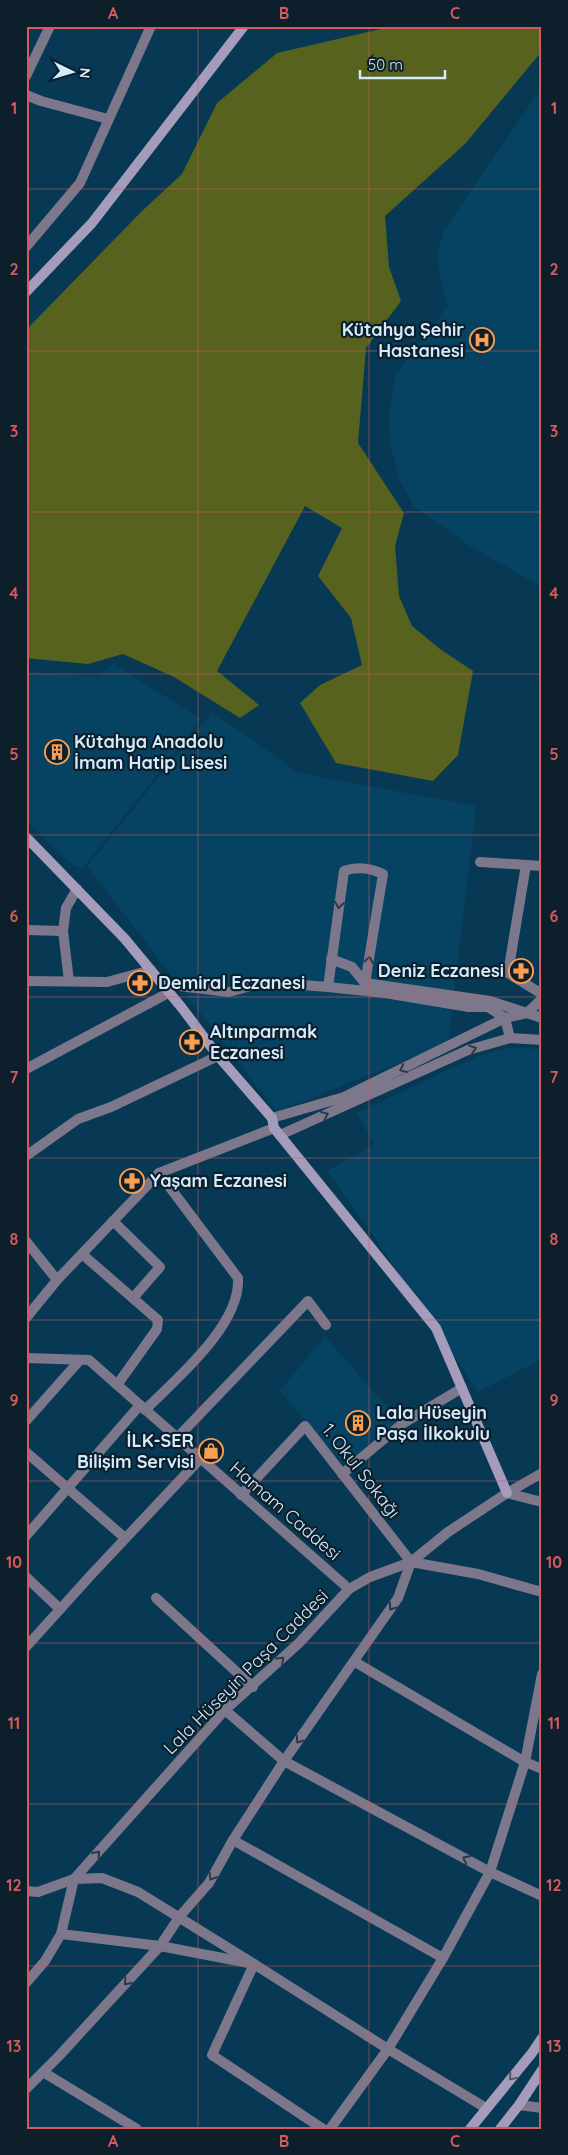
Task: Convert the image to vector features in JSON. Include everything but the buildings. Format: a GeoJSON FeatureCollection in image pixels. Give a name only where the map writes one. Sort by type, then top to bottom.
{"type":"FeatureCollection","features":[{"type":"Feature","properties":{"kind":"street"},"geometry":{"type":"LineString","coordinates":[[26,76],[50,26]]}},
{"type":"Feature","properties":{"kind":"street"},"geometry":{"type":"LineString","coordinates":[[27,246],[80,183],[152,26]]}},
{"type":"Feature","properties":{"kind":"street"},"geometry":{"type":"LineString","coordinates":[[26,292],[92,223],[244,26]]}},
{"type":"Feature","properties":{"kind":"street"},"geometry":{"type":"LineString","coordinates":[[26,95],[41,102],[108,119]]}},
{"type":"Feature","properties":{"kind":"street"},"geometry":{"type":"LineString","coordinates":[[26,837],[125,939],[151,970],[436,1328],[507,1492]]}},
{"type":"Feature","properties":{"kind":"street"},"geometry":{"type":"LineString","coordinates":[[480,862],[542,866]]}},
{"type":"Feature","properties":{"kind":"street"},"geometry":{"type":"LineString","coordinates":[[526,865],[508,973],[542,994]]}},
{"type":"Feature","properties":{"kind":"street"},"geometry":{"type":"LineString","coordinates":[[328,987],[344,871],[355,867],[384,874],[364,987]]}},
{"type":"Feature","properties":{"kind":"street"},"geometry":{"type":"LineString","coordinates":[[69,981],[63,931],[66,908],[77,889]]}},
{"type":"Feature","properties":{"kind":"street"},"geometry":{"type":"LineString","coordinates":[[26,930],[63,931]]}},
{"type":"Feature","properties":{"kind":"street"},"geometry":{"type":"LineString","coordinates":[[331,959],[352,967],[364,987],[469,1007],[488,1007],[505,1018],[510,1038]]}},
{"type":"Feature","properties":{"kind":"street"},"geometry":{"type":"LineString","coordinates":[[26,981],[107,982],[151,970]]}},
{"type":"Feature","properties":{"kind":"street"},"geometry":{"type":"LineString","coordinates":[[26,1069],[166,988],[229,992],[264,982],[328,987],[364,987],[490,1001],[542,1018]]}},
{"type":"Feature","properties":{"kind":"street"},"geometry":{"type":"LineString","coordinates":[[275,1127],[344,1097],[505,1018],[527,1013],[542,999]]}},
{"type":"Feature","properties":{"kind":"street"},"geometry":{"type":"LineString","coordinates":[[26,1318],[57,1280],[159,1173],[468,1050],[510,1038],[542,1040]]}},
{"type":"Feature","properties":{"kind":"street"},"geometry":{"type":"LineString","coordinates":[[26,1156],[78,1119],[111,1107],[218,1056]]}},
{"type":"Feature","properties":{"kind":"street"},"geometry":{"type":"LineString","coordinates":[[26,1536],[142,1408],[209,1346],[229,1314],[239,1292],[238,1278],[159,1173]]}},
{"type":"Feature","properties":{"kind":"street"},"geometry":{"type":"LineString","coordinates":[[114,1221],[160,1267],[133,1298]]}},
{"type":"Feature","properties":{"kind":"street"},"geometry":{"type":"LineString","coordinates":[[26,1241],[57,1280]]}},
{"type":"Feature","properties":{"kind":"street"},"geometry":{"type":"LineString","coordinates":[[82,1254],[158,1320],[157,1329],[117,1385]]}},
{"type":"Feature","properties":{"kind":"street"},"geometry":{"type":"LineString","coordinates":[[177,1438],[308,1301],[326,1325]]}},
{"type":"Feature","properties":{"kind":"street","name":"Hamam Caddesi"},"geometry":{"type":"LineString","coordinates":[[26,1358],[89,1360],[349,1589]]}},
{"type":"Feature","properties":{"kind":"street"},"geometry":{"type":"LineString","coordinates":[[26,1421],[80,1360]]}},
{"type":"Feature","properties":{"kind":"street"},"geometry":{"type":"LineString","coordinates":[[342,1474],[402,1424],[462,1388]]}},
{"type":"Feature","properties":{"kind":"street","name":"1. Okul Sokağı"},"geometry":{"type":"LineString","coordinates":[[241,1495],[306,1426],[410,1562]]}},
{"type":"Feature","properties":{"kind":"street"},"geometry":{"type":"LineString","coordinates":[[26,1452],[69,1487],[125,1538]]}},
{"type":"Feature","properties":{"kind":"street"},"geometry":{"type":"LineString","coordinates":[[26,1647],[200,1459]]}},
{"type":"Feature","properties":{"kind":"street"},"geometry":{"type":"LineString","coordinates":[[26,2089],[160,1946],[180,1916],[209,1883],[233,1840],[284,1761],[398,1598],[410,1562],[448,1532],[507,1492],[542,1473]]}},
{"type":"Feature","properties":{"kind":"street"},"geometry":{"type":"LineString","coordinates":[[507,1492],[542,1502]]}},
{"type":"Feature","properties":{"kind":"street"},"geometry":{"type":"LineString","coordinates":[[410,1562],[478,1574],[542,1592]]}},
{"type":"Feature","properties":{"kind":"street","name":"Lala Hüseyin Paşa Caddesi"},"geometry":{"type":"LineString","coordinates":[[26,1891],[38,1892],[74,1879],[225,1710],[253,1687],[349,1589],[370,1577],[410,1562]]}},
{"type":"Feature","properties":{"kind":"street"},"geometry":{"type":"LineString","coordinates":[[26,1577],[60,1609]]}},
{"type":"Feature","properties":{"kind":"street"},"geometry":{"type":"LineString","coordinates":[[156,1598],[253,1687]]}},
{"type":"Feature","properties":{"kind":"street"},"geometry":{"type":"LineString","coordinates":[[354,1662],[525,1762],[542,1769]]}},
{"type":"Feature","properties":{"kind":"street"},"geometry":{"type":"LineString","coordinates":[[330,2129],[388,2049],[443,1958],[490,1872],[525,1762],[542,1677]]}},
{"type":"Feature","properties":{"kind":"street"},"geometry":{"type":"LineString","coordinates":[[225,1710],[284,1761],[490,1872],[542,1896]]}},
{"type":"Feature","properties":{"kind":"street"},"geometry":{"type":"LineString","coordinates":[[233,1840],[443,1958]]}},
{"type":"Feature","properties":{"kind":"street"},"geometry":{"type":"LineString","coordinates":[[26,1983],[45,1961],[62,1934],[74,1879],[102,1878],[138,1892],[180,1916],[388,2049],[486,2108]]}},
{"type":"Feature","properties":{"kind":"street"},"geometry":{"type":"LineString","coordinates":[[62,1934],[160,1946],[254,1964]]}},
{"type":"Feature","properties":{"kind":"street"},"geometry":{"type":"LineString","coordinates":[[254,1964],[212,2055],[323,2129]]}},
{"type":"Feature","properties":{"kind":"street"},"geometry":{"type":"LineString","coordinates":[[470,2129],[542,2038]]}},
{"type":"Feature","properties":{"kind":"street"},"geometry":{"type":"LineString","coordinates":[[43,2072],[137,2129]]}},
{"type":"Feature","properties":{"kind":"street"},"geometry":{"type":"LineString","coordinates":[[500,2129],[541,2074]]}},
{"type":"Feature","properties":{"kind":"street"},"geometry":{"type":"LineString","coordinates":[[519,2105],[542,2108]]}},
{"type":"Feature","properties":{"kind":"shaded area","name":"Kütahya Şehir Hastanesi"},"geometry":{"type":"Polygon","coordinates":[[[542,87],[542,587],[470,546],[413,505],[400,481],[391,449],[389,414],[396,374],[448,306],[440,278],[438,250],[444,230],[542,87]]]}},
{"type":"Feature","properties":{"kind":"shaded area"},"geometry":{"type":"Polygon","coordinates":[[[113,664],[201,719],[82,869],[73,865],[26,821],[26,672],[99,676],[113,664]]]}},
{"type":"Feature","properties":{"kind":"shaded area"},"geometry":{"type":"Polygon","coordinates":[[[212,712],[299,773],[476,806],[448,1043],[277,1112],[87,866],[212,712]]]}},
{"type":"Feature","properties":{"kind":"shaded area"},"geometry":{"type":"Polygon","coordinates":[[[506,1048],[542,1049],[542,1359],[478,1392],[378,1242],[327,1171],[375,1144],[356,1113],[476,1057],[506,1048]]]}},
{"type":"Feature","properties":{"kind":"shaded area"},"geometry":{"type":"Polygon","coordinates":[[[325,1336],[402,1424],[348,1469],[280,1391],[325,1336]]]}},
{"type":"Feature","properties":{"kind":"green space"},"geometry":{"type":"Polygon","coordinates":[[[394,26],[542,26],[542,51],[465,144],[385,216],[389,267],[401,301],[366,348],[358,443],[404,513],[395,546],[399,596],[412,626],[440,649],[473,671],[458,755],[433,781],[336,763],[300,703],[320,685],[362,665],[351,618],[318,576],[342,528],[305,506],[217,671],[259,705],[240,718],[174,677],[123,654],[88,664],[26,658],[26,330],[142,211],[182,174],[217,103],[277,53],[394,26]]]}},
{"type":"Feature","properties":{"kind":"place","name":"Kütahya Şehir Hastanesi"},"geometry":{"type":"Point","coordinates":[482,340]}},
{"type":"Feature","properties":{"kind":"place","name":"Kütahya Anadolu İmam Hatip Lisesi"},"geometry":{"type":"Point","coordinates":[57,752]}},
{"type":"Feature","properties":{"kind":"place","name":"Deniz Eczanesi"},"geometry":{"type":"Point","coordinates":[521,971]}},
{"type":"Feature","properties":{"kind":"place","name":"Demiral Eczanesi"},"geometry":{"type":"Point","coordinates":[140,983]}},
{"type":"Feature","properties":{"kind":"place","name":"Altınparmak Eczanesi"},"geometry":{"type":"Point","coordinates":[192,1042]}},
{"type":"Feature","properties":{"kind":"place","name":"Yaşam Eczanesi"},"geometry":{"type":"Point","coordinates":[132,1181]}},
{"type":"Feature","properties":{"kind":"place","name":"Lala Hüseyin Paşa İlkokulu"},"geometry":{"type":"Point","coordinates":[358,1423]}},
{"type":"Feature","properties":{"kind":"place","name":"İLK-SER Bilişim Servisi"},"geometry":{"type":"Point","coordinates":[211,1451]}}]}
